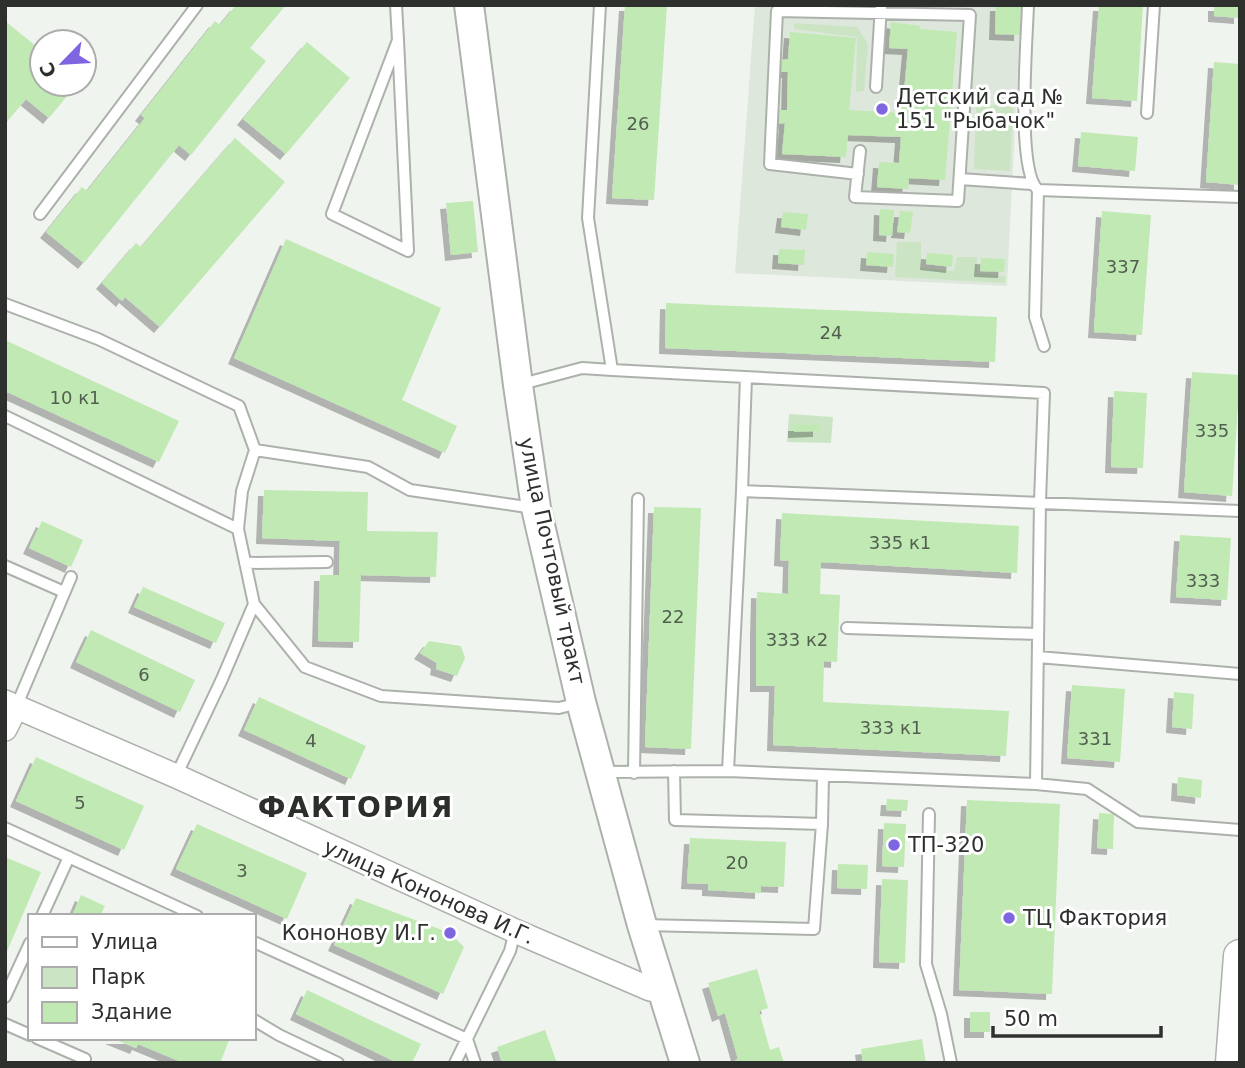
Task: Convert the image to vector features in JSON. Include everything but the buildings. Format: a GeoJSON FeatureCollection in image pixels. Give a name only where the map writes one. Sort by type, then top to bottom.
{"type":"FeatureCollection","features":[{"type":"Feature","properties":{"kind":"main road"},"geometry":{"type":"LineString","coordinates":[[1232,1063],[1240,956]]}},
{"type":"Feature","properties":{"kind":"street","name":"улица Почтовый тракт"},"geometry":{"type":"LineString","coordinates":[[470,5],[518,385],[537,508],[581,702],[642,925],[685,1063]]}},
{"type":"Feature","properties":{"kind":"street"},"geometry":{"type":"LineString","coordinates":[[5,729],[10,705]]}},
{"type":"Feature","properties":{"kind":"street","name":"улица Кононова И.Г."},"geometry":{"type":"LineString","coordinates":[[10,705],[176,776],[515,931],[650,989],[663,989]]}},
{"type":"Feature","properties":{"kind":"lane"},"geometry":{"type":"LineString","coordinates":[[40,214],[197,5]]}},
{"type":"Feature","properties":{"kind":"lane"},"geometry":{"type":"LineString","coordinates":[[396,5],[398,40],[400,80],[408,251],[331,214],[398,40]]}},
{"type":"Feature","properties":{"kind":"lane"},"geometry":{"type":"LineString","coordinates":[[600,5],[588,218],[612,370]]}},
{"type":"Feature","properties":{"kind":"lane"},"geometry":{"type":"LineString","coordinates":[[1028,5],[1025,148],[1035,187],[1035,317],[1044,346]]}},
{"type":"Feature","properties":{"kind":"lane"},"geometry":{"type":"LineString","coordinates":[[1147,113],[1154,5]]}},
{"type":"Feature","properties":{"kind":"lane"},"geometry":{"type":"LineString","coordinates":[[876,87],[881,9]]}},
{"type":"Feature","properties":{"kind":"lane"},"geometry":{"type":"LineString","coordinates":[[858,174],[770,164],[777,11],[881,9],[970,15],[958,201],[855,197],[858,174],[860,151]]}},
{"type":"Feature","properties":{"kind":"lane"},"geometry":{"type":"LineString","coordinates":[[960,179],[1035,187],[1240,198]]}},
{"type":"Feature","properties":{"kind":"lane"},"geometry":{"type":"LineString","coordinates":[[5,304],[98,339],[239,406],[255,450],[242,491],[238,529],[254,604],[305,667],[381,696],[559,708],[581,702]]}},
{"type":"Feature","properties":{"kind":"lane"},"geometry":{"type":"LineString","coordinates":[[518,385],[582,368],[1044,393],[1036,784]]}},
{"type":"Feature","properties":{"kind":"lane"},"geometry":{"type":"LineString","coordinates":[[728,771],[746,377]]}},
{"type":"Feature","properties":{"kind":"lane"},"geometry":{"type":"LineString","coordinates":[[5,416],[238,529]]}},
{"type":"Feature","properties":{"kind":"lane"},"geometry":{"type":"LineString","coordinates":[[255,450],[368,467],[410,490],[537,508]]}},
{"type":"Feature","properties":{"kind":"lane"},"geometry":{"type":"LineString","coordinates":[[742,491],[1240,510]]}},
{"type":"Feature","properties":{"kind":"lane"},"geometry":{"type":"LineString","coordinates":[[634,773],[638,499]]}},
{"type":"Feature","properties":{"kind":"lane"},"geometry":{"type":"LineString","coordinates":[[245,563],[327,562]]}},
{"type":"Feature","properties":{"kind":"lane"},"geometry":{"type":"LineString","coordinates":[[5,566],[64,592]]}},
{"type":"Feature","properties":{"kind":"lane"},"geometry":{"type":"LineString","coordinates":[[10,705],[71,577]]}},
{"type":"Feature","properties":{"kind":"lane"},"geometry":{"type":"LineString","coordinates":[[176,776],[254,604]]}},
{"type":"Feature","properties":{"kind":"lane"},"geometry":{"type":"LineString","coordinates":[[847,628],[1037,634]]}},
{"type":"Feature","properties":{"kind":"lane"},"geometry":{"type":"LineString","coordinates":[[1038,657],[1240,674]]}},
{"type":"Feature","properties":{"kind":"lane"},"geometry":{"type":"LineString","coordinates":[[674,771],[675,820],[822,824]]}},
{"type":"Feature","properties":{"kind":"lane"},"geometry":{"type":"LineString","coordinates":[[601,772],[728,771],[1036,784],[1087,789],[1138,822],[1240,830]]}},
{"type":"Feature","properties":{"kind":"lane"},"geometry":{"type":"LineString","coordinates":[[642,925],[814,929],[823,776]]}},
{"type":"Feature","properties":{"kind":"lane"},"geometry":{"type":"LineString","coordinates":[[929,814],[926,964],[941,1014],[951,1063]]}},
{"type":"Feature","properties":{"kind":"lane"},"geometry":{"type":"LineString","coordinates":[[5,828],[193,914]]}},
{"type":"Feature","properties":{"kind":"lane"},"geometry":{"type":"LineString","coordinates":[[43,914],[69,857]]}},
{"type":"Feature","properties":{"kind":"lane"},"geometry":{"type":"LineString","coordinates":[[455,1063],[510,951],[515,931]]}},
{"type":"Feature","properties":{"kind":"lane"},"geometry":{"type":"LineString","coordinates":[[256,943],[467,1039],[475,1063]]}},
{"type":"Feature","properties":{"kind":"lane"},"geometry":{"type":"LineString","coordinates":[[5,997],[28,947]]}},
{"type":"Feature","properties":{"kind":"lane"},"geometry":{"type":"LineString","coordinates":[[256,1021],[278,1035],[338,1063]]}},
{"type":"Feature","properties":{"kind":"lane"},"geometry":{"type":"LineString","coordinates":[[5,1024],[28,1034]]}},
{"type":"Feature","properties":{"kind":"lane"},"geometry":{"type":"LineString","coordinates":[[42,1040],[85,1059],[83,1063]]}},
{"type":"Feature","properties":{"kind":"shaded area","name":"Детский сад № 151 \"Рыбачок\""},"geometry":{"type":"Polygon","coordinates":[[[755,5],[1021,5],[1007,286],[735,273],[755,5]]]}},
{"type":"Feature","properties":{"kind":"green space"},"geometry":{"type":"Polygon","coordinates":[[[794,23],[857,27],[868,44],[864,91],[856,92],[857,37],[794,29],[794,23]]]}},
{"type":"Feature","properties":{"kind":"green space"},"geometry":{"type":"Polygon","coordinates":[[[976,105],[1013,106],[1010,171],[974,169],[976,105]]]}},
{"type":"Feature","properties":{"kind":"green space"},"geometry":{"type":"Polygon","coordinates":[[[897,242],[921,242],[921,268],[954,271],[957,257],[977,257],[977,273],[1005,276],[1005,283],[895,277],[897,242]]]}},
{"type":"Feature","properties":{"kind":"green space"},"geometry":{"type":"Polygon","coordinates":[[[789,414],[833,417],[831,443],[787,442],[789,414]]]}},
{"type":"Feature","properties":{"kind":"place","name":"Детский сад № 151 \"Рыбачок\""},"geometry":{"type":"Point","coordinates":[882,109]}},
{"type":"Feature","properties":{"kind":"place","name":"ТП-320"},"geometry":{"type":"Point","coordinates":[894,845]}},
{"type":"Feature","properties":{"kind":"place","name":"ТЦ Фактория"},"geometry":{"type":"Point","coordinates":[1009,918]}},
{"type":"Feature","properties":{"kind":"place","name":"Кононову И.Г."},"geometry":{"type":"Point","coordinates":[450,933]}},
{"type":"Feature","properties":{"kind":"district","name":"ФАКТОРИЯ"},"geometry":{"type":"Point","coordinates":[356,807]}}]}
